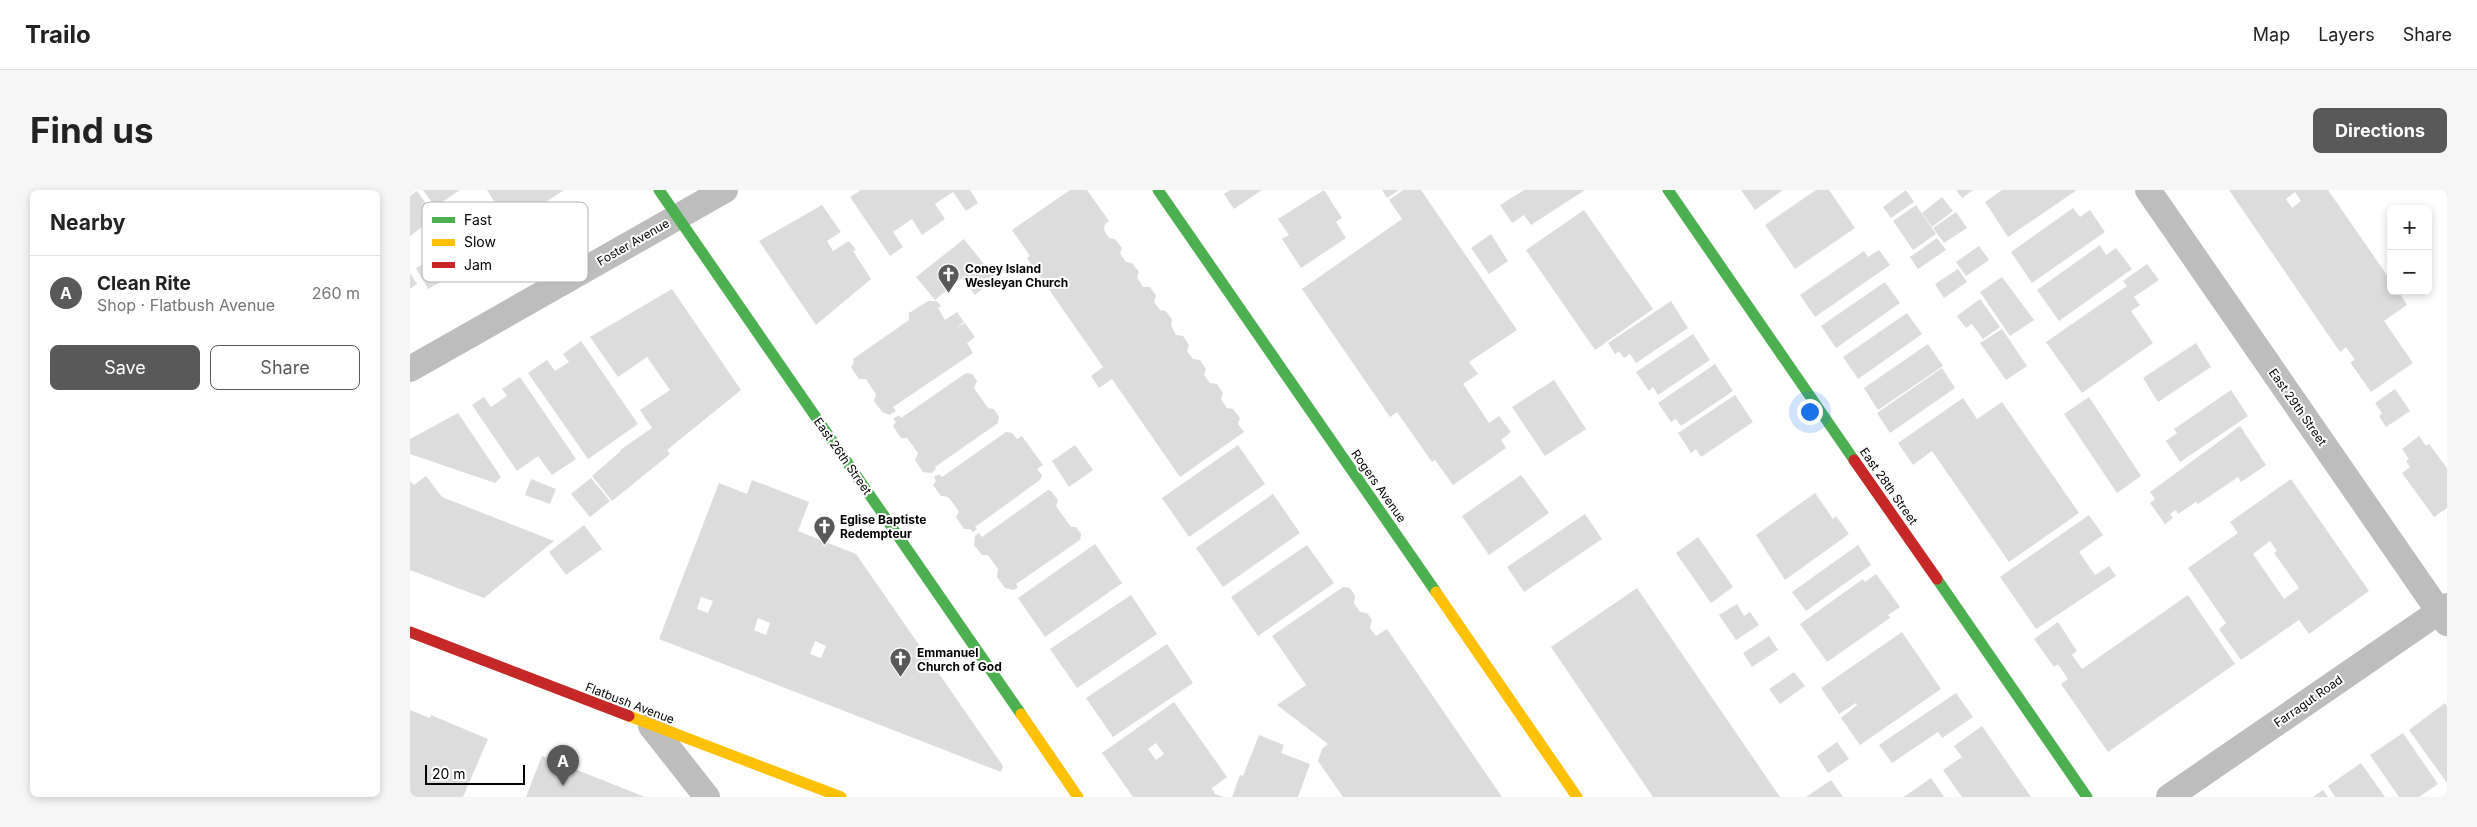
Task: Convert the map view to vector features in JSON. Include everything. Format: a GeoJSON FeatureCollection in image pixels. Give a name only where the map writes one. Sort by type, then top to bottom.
{"type":"FeatureCollection","features":[{"type":"Feature","properties":{"kind":"street","name":"East 26th Street"},"geometry":{"type":"LineString","coordinates":[[659,190],[1078,797]]}},
{"type":"Feature","properties":{"kind":"street","name":"Foster Avenue"},"geometry":{"type":"LineString","coordinates":[[588,268],[725,190]]}},
{"type":"Feature","properties":{"kind":"street","name":"Rogers Avenue"},"geometry":{"type":"LineString","coordinates":[[1158,190],[1576,797]]}},
{"type":"Feature","properties":{"kind":"street","name":"East 28th Street"},"geometry":{"type":"LineString","coordinates":[[1668,190],[2087,797]]}},
{"type":"Feature","properties":{"kind":"street","name":"East 29th Street"},"geometry":{"type":"LineString","coordinates":[[2148,190],[2444,614]]}},
{"type":"Feature","properties":{"kind":"street","name":"Foster Avenue"},"geometry":{"type":"LineString","coordinates":[[410,370],[564,282]]}},
{"type":"Feature","properties":{"kind":"street","name":"Farragut Road"},"geometry":{"type":"LineString","coordinates":[[2168,797],[2444,614]]}},
{"type":"Feature","properties":{"kind":"street","name":"Flatbush Avenue"},"geometry":{"type":"LineString","coordinates":[[410,632],[651,726],[841,797]]}},
{"type":"Feature","properties":{"kind":"street"},"geometry":{"type":"LineString","coordinates":[[651,726],[707,797]]}},
{"type":"Feature","properties":{"kind":"building"},"geometry":{"type":"Polygon","coordinates":[[[423,190],[460,190],[442,202],[431,202],[423,190]]]}},
{"type":"Feature","properties":{"kind":"building"},"geometry":{"type":"Polygon","coordinates":[[[487,190],[564,190],[546,202],[495,202],[487,190]]]}},
{"type":"Feature","properties":{"kind":"building"},"geometry":{"type":"Polygon","coordinates":[[[861,190],[970,190],[978,203],[966,211],[953,192],[935,204],[945,219],[922,235],[912,219],[893,232],[903,247],[890,256],[850,197],[861,190]]]}},
{"type":"Feature","properties":{"kind":"building"},"geometry":{"type":"Polygon","coordinates":[[[1070,190],[1087,190],[1109,221],[1105,224],[1104,230],[1109,238],[1115,239],[1122,248],[1120,253],[1126,262],[1132,263],[1139,272],[1137,277],[1143,287],[1150,287],[1156,296],[1154,302],[1160,310],[1166,311],[1172,320],[1171,325],[1176,335],[1183,336],[1189,345],[1187,351],[1193,359],[1200,360],[1206,369],[1204,375],[1210,383],[1217,384],[1223,393],[1221,399],[1227,408],[1233,409],[1240,418],[1238,424],[1244,432],[1180,477],[1112,379],[1099,388],[1091,376],[1103,367],[1027,258],[1030,256],[1012,230],[1070,190]]]}},
{"type":"Feature","properties":{"kind":"building"},"geometry":{"type":"Polygon","coordinates":[[[1230,190],[1262,190],[1234,209],[1224,194],[1230,190]]]}},
{"type":"Feature","properties":{"kind":"building"},"geometry":{"type":"Polygon","coordinates":[[[1324,190],[1342,218],[1336,222],[1346,238],[1301,268],[1282,239],[1289,235],[1278,219],[1324,190]]]}},
{"type":"Feature","properties":{"kind":"building"},"geometry":{"type":"Polygon","coordinates":[[[1382,190],[1399,190],[1387,198],[1382,190]]]}},
{"type":"Feature","properties":{"kind":"building"},"geometry":{"type":"Polygon","coordinates":[[[1403,190],[1421,190],[1517,330],[1469,362],[1478,374],[1463,384],[1489,423],[1499,416],[1511,432],[1501,440],[1506,448],[1453,485],[1435,460],[1432,462],[1397,412],[1390,417],[1302,289],[1402,219],[1389,200],[1403,190]]]}},
{"type":"Feature","properties":{"kind":"building"},"geometry":{"type":"Polygon","coordinates":[[[1524,190],[1585,190],[1531,225],[1524,215],[1512,223],[1500,205],[1524,190]]]}},
{"type":"Feature","properties":{"kind":"building"},"geometry":{"type":"Polygon","coordinates":[[[1741,190],[1783,190],[1755,210],[1741,190]]]}},
{"type":"Feature","properties":{"kind":"building"},"geometry":{"type":"Polygon","coordinates":[[[1816,190],[1829,190],[1855,228],[1795,269],[1765,225],[1816,190]]]}},
{"type":"Feature","properties":{"kind":"building"},"geometry":{"type":"Polygon","coordinates":[[[1906,190],[1914,202],[1891,218],[1883,207],[1906,190]]]}},
{"type":"Feature","properties":{"kind":"building"},"geometry":{"type":"Polygon","coordinates":[[[1956,190],[1973,190],[1962,198],[1956,190]]]}},
{"type":"Feature","properties":{"kind":"building"},"geometry":{"type":"Polygon","coordinates":[[[2002,190],[2077,190],[2008,237],[1985,202],[2002,190]]]}},
{"type":"Feature","properties":{"kind":"building"},"geometry":{"type":"Polygon","coordinates":[[[2229,190],[2328,190],[2387,275],[2387,295],[2401,295],[2407,305],[2384,321],[2413,363],[2371,392],[2350,362],[2355,360],[2346,347],[2340,352],[2229,190]],[[2295,192],[2286,199],[2292,208],[2301,201],[2295,192]]]}},
{"type":"Feature","properties":{"kind":"building"},"geometry":{"type":"Polygon","coordinates":[[[417,191],[425,202],[422,202],[422,227],[410,236],[410,196],[417,191]]]}},
{"type":"Feature","properties":{"kind":"building"},"geometry":{"type":"Polygon","coordinates":[[[1942,197],[1953,211],[1932,227],[1922,213],[1942,197]]]}},
{"type":"Feature","properties":{"kind":"building"},"geometry":{"type":"Polygon","coordinates":[[[822,205],[841,232],[827,241],[833,251],[849,241],[856,250],[853,251],[871,279],[816,325],[759,241],[822,205]]]}},
{"type":"Feature","properties":{"kind":"building"},"geometry":{"type":"Polygon","coordinates":[[[1916,205],[1936,234],[1913,250],[1893,221],[1916,205]]]}},
{"type":"Feature","properties":{"kind":"building"},"geometry":{"type":"Polygon","coordinates":[[[2073,208],[2080,217],[2090,210],[2105,232],[2032,283],[2011,252],[2073,208]]]}},
{"type":"Feature","properties":{"kind":"building"},"geometry":{"type":"Polygon","coordinates":[[[1584,210],[1653,309],[1595,350],[1526,250],[1584,210]]]}},
{"type":"Feature","properties":{"kind":"building"},"geometry":{"type":"Polygon","coordinates":[[[1956,212],[1967,228],[1944,243],[1933,228],[1956,212]]]}},
{"type":"Feature","properties":{"kind":"building"},"geometry":{"type":"Polygon","coordinates":[[[1491,234],[1508,261],[1489,274],[1471,248],[1491,234]]]}},
{"type":"Feature","properties":{"kind":"building"},"geometry":{"type":"Polygon","coordinates":[[[1937,238],[1946,250],[1918,269],[1910,257],[1937,238]]]}},
{"type":"Feature","properties":{"kind":"building"},"geometry":{"type":"Polygon","coordinates":[[[964,239],[995,278],[975,295],[962,278],[935,300],[916,277],[964,239]]]}},
{"type":"Feature","properties":{"kind":"building"},"geometry":{"type":"Polygon","coordinates":[[[2100,245],[2106,255],[2116,248],[2132,269],[2059,321],[2037,290],[2100,245]]]}},
{"type":"Feature","properties":{"kind":"building"},"geometry":{"type":"Polygon","coordinates":[[[1979,246],[1989,260],[1966,276],[1956,262],[1979,246]]]}},
{"type":"Feature","properties":{"kind":"building"},"geometry":{"type":"Polygon","coordinates":[[[1879,250],[1890,265],[1815,317],[1800,295],[1864,251],[1868,257],[1879,250]]]}},
{"type":"Feature","properties":{"kind":"building"},"geometry":{"type":"Polygon","coordinates":[[[422,264],[422,278],[416,268],[422,264]]]}},
{"type":"Feature","properties":{"kind":"building"},"geometry":{"type":"Polygon","coordinates":[[[2147,264],[2159,280],[2134,297],[2140,305],[2131,311],[2153,343],[2082,393],[2046,342],[2127,286],[2123,281],[2147,264]]]}},
{"type":"Feature","properties":{"kind":"building"},"geometry":{"type":"Polygon","coordinates":[[[1958,269],[1967,282],[1944,298],[1935,284],[1958,269]]]}},
{"type":"Feature","properties":{"kind":"building"},"geometry":{"type":"Polygon","coordinates":[[[410,273],[417,284],[410,289],[410,273]]]}},
{"type":"Feature","properties":{"kind":"building"},"geometry":{"type":"Polygon","coordinates":[[[2002,277],[2034,320],[2010,336],[1980,292],[2002,277]]]}},
{"type":"Feature","properties":{"kind":"building"},"geometry":{"type":"Polygon","coordinates":[[[424,282],[440,282],[428,289],[424,282]]]}},
{"type":"Feature","properties":{"kind":"building"},"geometry":{"type":"Polygon","coordinates":[[[1885,282],[1900,303],[1836,348],[1821,326],[1885,282]]]}},
{"type":"Feature","properties":{"kind":"building"},"geometry":{"type":"Polygon","coordinates":[[[672,289],[741,390],[667,450],[670,454],[612,501],[592,476],[620,450],[652,428],[640,410],[670,390],[647,357],[618,377],[590,337],[672,289]]]}},
{"type":"Feature","properties":{"kind":"building"},"geometry":{"type":"Polygon","coordinates":[[[1980,299],[2000,327],[1983,339],[1972,324],[1966,328],[1957,316],[1980,299]]]}},
{"type":"Feature","properties":{"kind":"building"},"geometry":{"type":"Polygon","coordinates":[[[928,301],[937,301],[941,306],[938,308],[945,320],[957,312],[964,322],[956,328],[965,323],[975,337],[967,343],[973,353],[893,407],[896,411],[890,415],[882,412],[874,401],[876,394],[866,379],[859,379],[851,367],[854,362],[853,359],[909,320],[909,313],[928,301]]]}},
{"type":"Feature","properties":{"kind":"building"},"geometry":{"type":"Polygon","coordinates":[[[1671,301],[1688,328],[1636,363],[1630,354],[1624,358],[1619,351],[1615,354],[1608,343],[1671,301]]]}},
{"type":"Feature","properties":{"kind":"building"},"geometry":{"type":"Polygon","coordinates":[[[1907,313],[1922,334],[1858,379],[1843,357],[1907,313]]]}},
{"type":"Feature","properties":{"kind":"building"},"geometry":{"type":"Polygon","coordinates":[[[2002,329],[2027,366],[2006,380],[1980,343],[2002,329]]]}},
{"type":"Feature","properties":{"kind":"building"},"geometry":{"type":"Polygon","coordinates":[[[1693,334],[1710,360],[1658,395],[1653,387],[1649,391],[1636,372],[1693,334]]]}},
{"type":"Feature","properties":{"kind":"building"},"geometry":{"type":"Polygon","coordinates":[[[581,341],[638,424],[588,459],[528,373],[547,360],[555,371],[569,362],[563,354],[581,341]]]}},
{"type":"Feature","properties":{"kind":"building"},"geometry":{"type":"Polygon","coordinates":[[[2196,343],[2211,367],[2158,402],[2143,378],[2196,343]]]}},
{"type":"Feature","properties":{"kind":"building"},"geometry":{"type":"Polygon","coordinates":[[[1928,344],[1943,366],[1878,410],[1864,388],[1928,344]]]}},
{"type":"Feature","properties":{"kind":"building"},"geometry":{"type":"Polygon","coordinates":[[[1715,364],[1733,391],[1681,426],[1676,419],[1671,422],[1658,403],[1715,364]]]}},
{"type":"Feature","properties":{"kind":"building"},"geometry":{"type":"Polygon","coordinates":[[[1942,368],[1955,388],[1890,433],[1877,413],[1942,368]]]}},
{"type":"Feature","properties":{"kind":"building"},"geometry":{"type":"Polygon","coordinates":[[[966,373],[972,374],[977,381],[974,388],[988,408],[994,409],[999,417],[998,423],[935,467],[936,469],[932,473],[923,472],[915,460],[918,453],[907,438],[901,438],[893,426],[896,422],[893,419],[899,415],[901,418],[966,373]]]}},
{"type":"Feature","properties":{"kind":"building"},"geometry":{"type":"Polygon","coordinates":[[[520,377],[576,459],[552,475],[538,456],[517,471],[472,405],[484,397],[491,407],[507,396],[502,389],[520,377]]]}},
{"type":"Feature","properties":{"kind":"building"},"geometry":{"type":"Polygon","coordinates":[[[1554,380],[1586,429],[1545,456],[1512,407],[1554,380]]]}},
{"type":"Feature","properties":{"kind":"building"},"geometry":{"type":"Polygon","coordinates":[[[2395,389],[2410,411],[2386,427],[2379,416],[2382,413],[2375,403],[2395,389]]]}},
{"type":"Feature","properties":{"kind":"building"},"geometry":{"type":"Polygon","coordinates":[[[2231,390],[2248,416],[2180,462],[2166,441],[2177,433],[2174,429],[2231,390]]]}},
{"type":"Feature","properties":{"kind":"building"},"geometry":{"type":"Polygon","coordinates":[[[1735,395],[1753,422],[1701,457],[1696,449],[1691,453],[1678,433],[1735,395]]]}},
{"type":"Feature","properties":{"kind":"building"},"geometry":{"type":"Polygon","coordinates":[[[2089,397],[2141,476],[2117,493],[2064,414],[2089,397]]]}},
{"type":"Feature","properties":{"kind":"building"},"geometry":{"type":"Polygon","coordinates":[[[1963,398],[1977,419],[2002,402],[2079,513],[2009,562],[1932,451],[1913,465],[1898,443],[1963,398]]]}},
{"type":"Feature","properties":{"kind":"building"},"geometry":{"type":"Polygon","coordinates":[[[458,413],[501,477],[495,483],[410,454],[410,439],[458,413]]]}},
{"type":"Feature","properties":{"kind":"building"},"geometry":{"type":"Polygon","coordinates":[[[2240,426],[2266,465],[2241,482],[2238,477],[2198,504],[2196,502],[2178,514],[2176,510],[2170,514],[2173,518],[2165,524],[2150,503],[2155,499],[2150,492],[2240,426]]]}},
{"type":"Feature","properties":{"kind":"building"},"geometry":{"type":"Polygon","coordinates":[[[1006,432],[1012,433],[1017,439],[1022,436],[1043,465],[1037,469],[1042,475],[1040,480],[975,527],[977,529],[973,532],[970,529],[964,529],[956,517],[959,512],[953,503],[948,497],[941,496],[933,485],[936,481],[934,477],[939,474],[942,477],[1006,432]]]}},
{"type":"Feature","properties":{"kind":"building"},"geometry":{"type":"Polygon","coordinates":[[[2419,436],[2426,446],[2429,444],[2447,468],[2447,508],[2434,517],[2402,473],[2410,467],[2406,461],[2409,459],[2402,449],[2419,436]]]}},
{"type":"Feature","properties":{"kind":"building"},"geometry":{"type":"Polygon","coordinates":[[[1075,445],[1093,470],[1069,487],[1052,461],[1075,445]]]}},
{"type":"Feature","properties":{"kind":"building"},"geometry":{"type":"Polygon","coordinates":[[[1238,445],[1265,484],[1189,537],[1162,498],[1238,445]]]}},
{"type":"Feature","properties":{"kind":"building"},"geometry":{"type":"Polygon","coordinates":[[[1521,475],[1549,513],[1489,555],[1462,516],[1521,475]]]}},
{"type":"Feature","properties":{"kind":"building"},"geometry":{"type":"Polygon","coordinates":[[[426,476],[442,497],[554,541],[484,598],[410,570],[410,481],[414,485],[426,476]]]}},
{"type":"Feature","properties":{"kind":"building"},"geometry":{"type":"Polygon","coordinates":[[[591,478],[610,501],[590,517],[571,494],[591,478]]]}},
{"type":"Feature","properties":{"kind":"building"},"geometry":{"type":"Polygon","coordinates":[[[531,479],[556,489],[550,504],[525,495],[531,479]]]}},
{"type":"Feature","properties":{"kind":"building"},"geometry":{"type":"Polygon","coordinates":[[[2291,479],[2369,591],[2309,634],[2299,620],[2241,660],[2219,629],[2226,623],[2188,568],[2238,533],[2230,522],[2291,479]],[[2270,541],[2253,554],[2284,599],[2299,588],[2274,553],[2277,551],[2270,541]]]}},
{"type":"Feature","properties":{"kind":"building"},"geometry":{"type":"Polygon","coordinates":[[[752,480],[809,502],[798,531],[856,554],[1003,766],[1001,772],[659,639],[719,483],[747,494],[752,480]],[[701,597],[697,609],[708,613],[713,601],[701,597]],[[758,618],[754,630],[766,635],[770,623],[758,618]],[[815,641],[810,654],[821,658],[826,646],[815,641]]]}},
{"type":"Feature","properties":{"kind":"building"},"geometry":{"type":"Polygon","coordinates":[[[1048,490],[1058,500],[1056,506],[1071,527],[1076,527],[1081,534],[1080,540],[1016,584],[1018,587],[1014,590],[1005,588],[997,577],[998,569],[988,555],[982,555],[974,545],[975,536],[979,533],[982,537],[1048,490]]]}},
{"type":"Feature","properties":{"kind":"building"},"geometry":{"type":"Polygon","coordinates":[[[1815,493],[1833,519],[1836,516],[1849,534],[1785,580],[1756,535],[1815,493]]]}},
{"type":"Feature","properties":{"kind":"building"},"geometry":{"type":"Polygon","coordinates":[[[1273,494],[1300,533],[1223,587],[1196,548],[1273,494]]]}},
{"type":"Feature","properties":{"kind":"building"},"geometry":{"type":"Polygon","coordinates":[[[1585,514],[1602,539],[1524,592],[1507,567],[1585,514]]]}},
{"type":"Feature","properties":{"kind":"building"},"geometry":{"type":"Polygon","coordinates":[[[2089,515],[2103,535],[2079,552],[2095,575],[2109,566],[2116,576],[2036,629],[2000,577],[2089,515]]]}},
{"type":"Feature","properties":{"kind":"building"},"geometry":{"type":"Polygon","coordinates":[[[584,525],[602,549],[566,575],[549,552],[584,525]]]}},
{"type":"Feature","properties":{"kind":"building"},"geometry":{"type":"Polygon","coordinates":[[[1698,537],[1733,587],[1711,603],[1676,553],[1698,537]]]}},
{"type":"Feature","properties":{"kind":"building"},"geometry":{"type":"Polygon","coordinates":[[[1095,544],[1122,583],[1045,637],[1018,598],[1095,544]]]}},
{"type":"Feature","properties":{"kind":"building"},"geometry":{"type":"Polygon","coordinates":[[[1307,545],[1334,583],[1258,636],[1231,597],[1307,545]]]}},
{"type":"Feature","properties":{"kind":"building"},"geometry":{"type":"Polygon","coordinates":[[[1858,545],[1871,565],[1806,611],[1792,592],[1858,545]]]}},
{"type":"Feature","properties":{"kind":"building"},"geometry":{"type":"Polygon","coordinates":[[[1876,574],[1900,607],[1888,615],[1890,618],[1827,662],[1800,624],[1863,579],[1865,582],[1876,574]]]}},
{"type":"Feature","properties":{"kind":"building"},"geometry":{"type":"Polygon","coordinates":[[[1343,587],[1350,588],[1355,596],[1354,603],[1360,612],[1367,613],[1372,620],[1370,628],[1376,636],[1387,629],[1502,797],[1343,797],[1318,761],[1322,749],[1328,744],[1277,705],[1306,685],[1272,636],[1343,587]]]}},
{"type":"Feature","properties":{"kind":"building"},"geometry":{"type":"Polygon","coordinates":[[[1637,588],[1780,797],[1653,797],[1551,647],[1637,588]]]}},
{"type":"Feature","properties":{"kind":"building"},"geometry":{"type":"Polygon","coordinates":[[[1131,595],[1157,634],[1077,688],[1050,649],[1131,595]]]}},
{"type":"Feature","properties":{"kind":"building"},"geometry":{"type":"Polygon","coordinates":[[[2188,595],[2235,664],[2108,752],[2061,684],[2068,679],[2058,664],[2054,667],[2034,639],[2058,622],[2077,651],[2072,655],[2082,669],[2188,595]]]}},
{"type":"Feature","properties":{"kind":"building"},"geometry":{"type":"Polygon","coordinates":[[[1737,604],[1744,616],[1750,612],[1759,625],[1736,640],[1719,615],[1737,604]]]}},
{"type":"Feature","properties":{"kind":"building"},"geometry":{"type":"Polygon","coordinates":[[[1902,632],[1941,689],[1860,745],[1841,718],[1857,705],[1856,703],[1839,714],[1821,688],[1902,632]]]}},
{"type":"Feature","properties":{"kind":"building"},"geometry":{"type":"Polygon","coordinates":[[[1769,636],[1778,650],[1752,667],[1743,653],[1769,636]]]}},
{"type":"Feature","properties":{"kind":"building"},"geometry":{"type":"Polygon","coordinates":[[[1167,644],[1193,683],[1113,737],[1086,698],[1167,644]]]}},
{"type":"Feature","properties":{"kind":"building"},"geometry":{"type":"Polygon","coordinates":[[[1794,672],[1805,686],[1780,704],[1769,689],[1794,672]]]}},
{"type":"Feature","properties":{"kind":"building"},"geometry":{"type":"Polygon","coordinates":[[[1956,693],[1973,717],[1942,738],[1938,732],[1892,763],[1879,745],[1956,693]]]}},
{"type":"Feature","properties":{"kind":"building"},"geometry":{"type":"Polygon","coordinates":[[[1174,702],[1227,777],[1212,788],[1215,794],[1224,797],[1133,797],[1102,753],[1174,702]],[[1156,743],[1148,749],[1156,760],[1164,754],[1156,743]]]}},
{"type":"Feature","properties":{"kind":"building"},"geometry":{"type":"Polygon","coordinates":[[[2445,703],[2447,706],[2447,783],[2409,730],[2445,703]]]}},
{"type":"Feature","properties":{"kind":"building"},"geometry":{"type":"Polygon","coordinates":[[[410,710],[430,718],[431,715],[488,739],[463,797],[410,797],[410,710]]]}},
{"type":"Feature","properties":{"kind":"building"},"geometry":{"type":"Polygon","coordinates":[[[1982,726],[2031,797],[1962,797],[1943,770],[1962,757],[1954,746],[1982,726]]]}},
{"type":"Feature","properties":{"kind":"building"},"geometry":{"type":"Polygon","coordinates":[[[2403,733],[2438,784],[2419,797],[2399,797],[2370,755],[2403,733]]]}},
{"type":"Feature","properties":{"kind":"building"},"geometry":{"type":"Polygon","coordinates":[[[1259,735],[1284,745],[1281,753],[1310,764],[1298,797],[1232,797],[1240,775],[1243,776],[1259,735]]]}},
{"type":"Feature","properties":{"kind":"building"},"geometry":{"type":"Polygon","coordinates":[[[1837,742],[1849,759],[1828,773],[1817,756],[1837,742]]]}},
{"type":"Feature","properties":{"kind":"building"},"geometry":{"type":"Polygon","coordinates":[[[542,756],[645,797],[526,797],[542,756]]]}},
{"type":"Feature","properties":{"kind":"building"},"geometry":{"type":"Polygon","coordinates":[[[2361,763],[2385,797],[2335,797],[2328,786],[2361,763]]]}},
{"type":"Feature","properties":{"kind":"building"},"geometry":{"type":"Polygon","coordinates":[[[1931,778],[1944,797],[1903,797],[1911,792],[1931,778]]]}},
{"type":"Feature","properties":{"kind":"building"},"geometry":{"type":"Polygon","coordinates":[[[1831,780],[1843,797],[1806,797],[1831,780]]]}},
{"type":"Feature","properties":{"kind":"building"},"geometry":{"type":"Polygon","coordinates":[[[2323,790],[2328,797],[2313,797],[2323,790]]]}},
{"type":"Feature","properties":{"kind":"traffic: fast"},"geometry":{"type":"LineString","coordinates":[[659,190],[1021,714]]}},
{"type":"Feature","properties":{"kind":"traffic: fast"},"geometry":{"type":"LineString","coordinates":[[1158,190],[1436,592]]}},
{"type":"Feature","properties":{"kind":"traffic: fast"},"geometry":{"type":"LineString","coordinates":[[1668,190],[1854,460]]}},
{"type":"Feature","properties":{"kind":"traffic: fast"},"geometry":{"type":"LineString","coordinates":[[1937,579],[2087,797]]}},
{"type":"Feature","properties":{"kind":"traffic: slow"},"geometry":{"type":"LineString","coordinates":[[1436,592],[1577,797]]}},
{"type":"Feature","properties":{"kind":"traffic: slow"},"geometry":{"type":"LineString","coordinates":[[1021,714],[1078,797]]}},
{"type":"Feature","properties":{"kind":"traffic: slow"},"geometry":{"type":"LineString","coordinates":[[629,716],[841,797]]}},
{"type":"Feature","properties":{"kind":"traffic: jam"},"geometry":{"type":"LineString","coordinates":[[1854,460],[1937,579]]}},
{"type":"Feature","properties":{"kind":"traffic: jam"},"geometry":{"type":"LineString","coordinates":[[410,632],[629,716]]}},
{"type":"Feature","properties":{"kind":"place","name":"Coney Island Wesleyan Church"},"geometry":{"type":"Point","coordinates":[949,294]}},
{"type":"Feature","properties":{"kind":"place","name":"Eglise Baptiste Redempteur"},"geometry":{"type":"Point","coordinates":[824,545]}},
{"type":"Feature","properties":{"kind":"place","name":"Emmanuel Church of God"},"geometry":{"type":"Point","coordinates":[901,678]}},
{"type":"Feature","properties":{"kind":"place","name":"Clean Rite"},"geometry":{"type":"Point","coordinates":[563,786]}}]}
